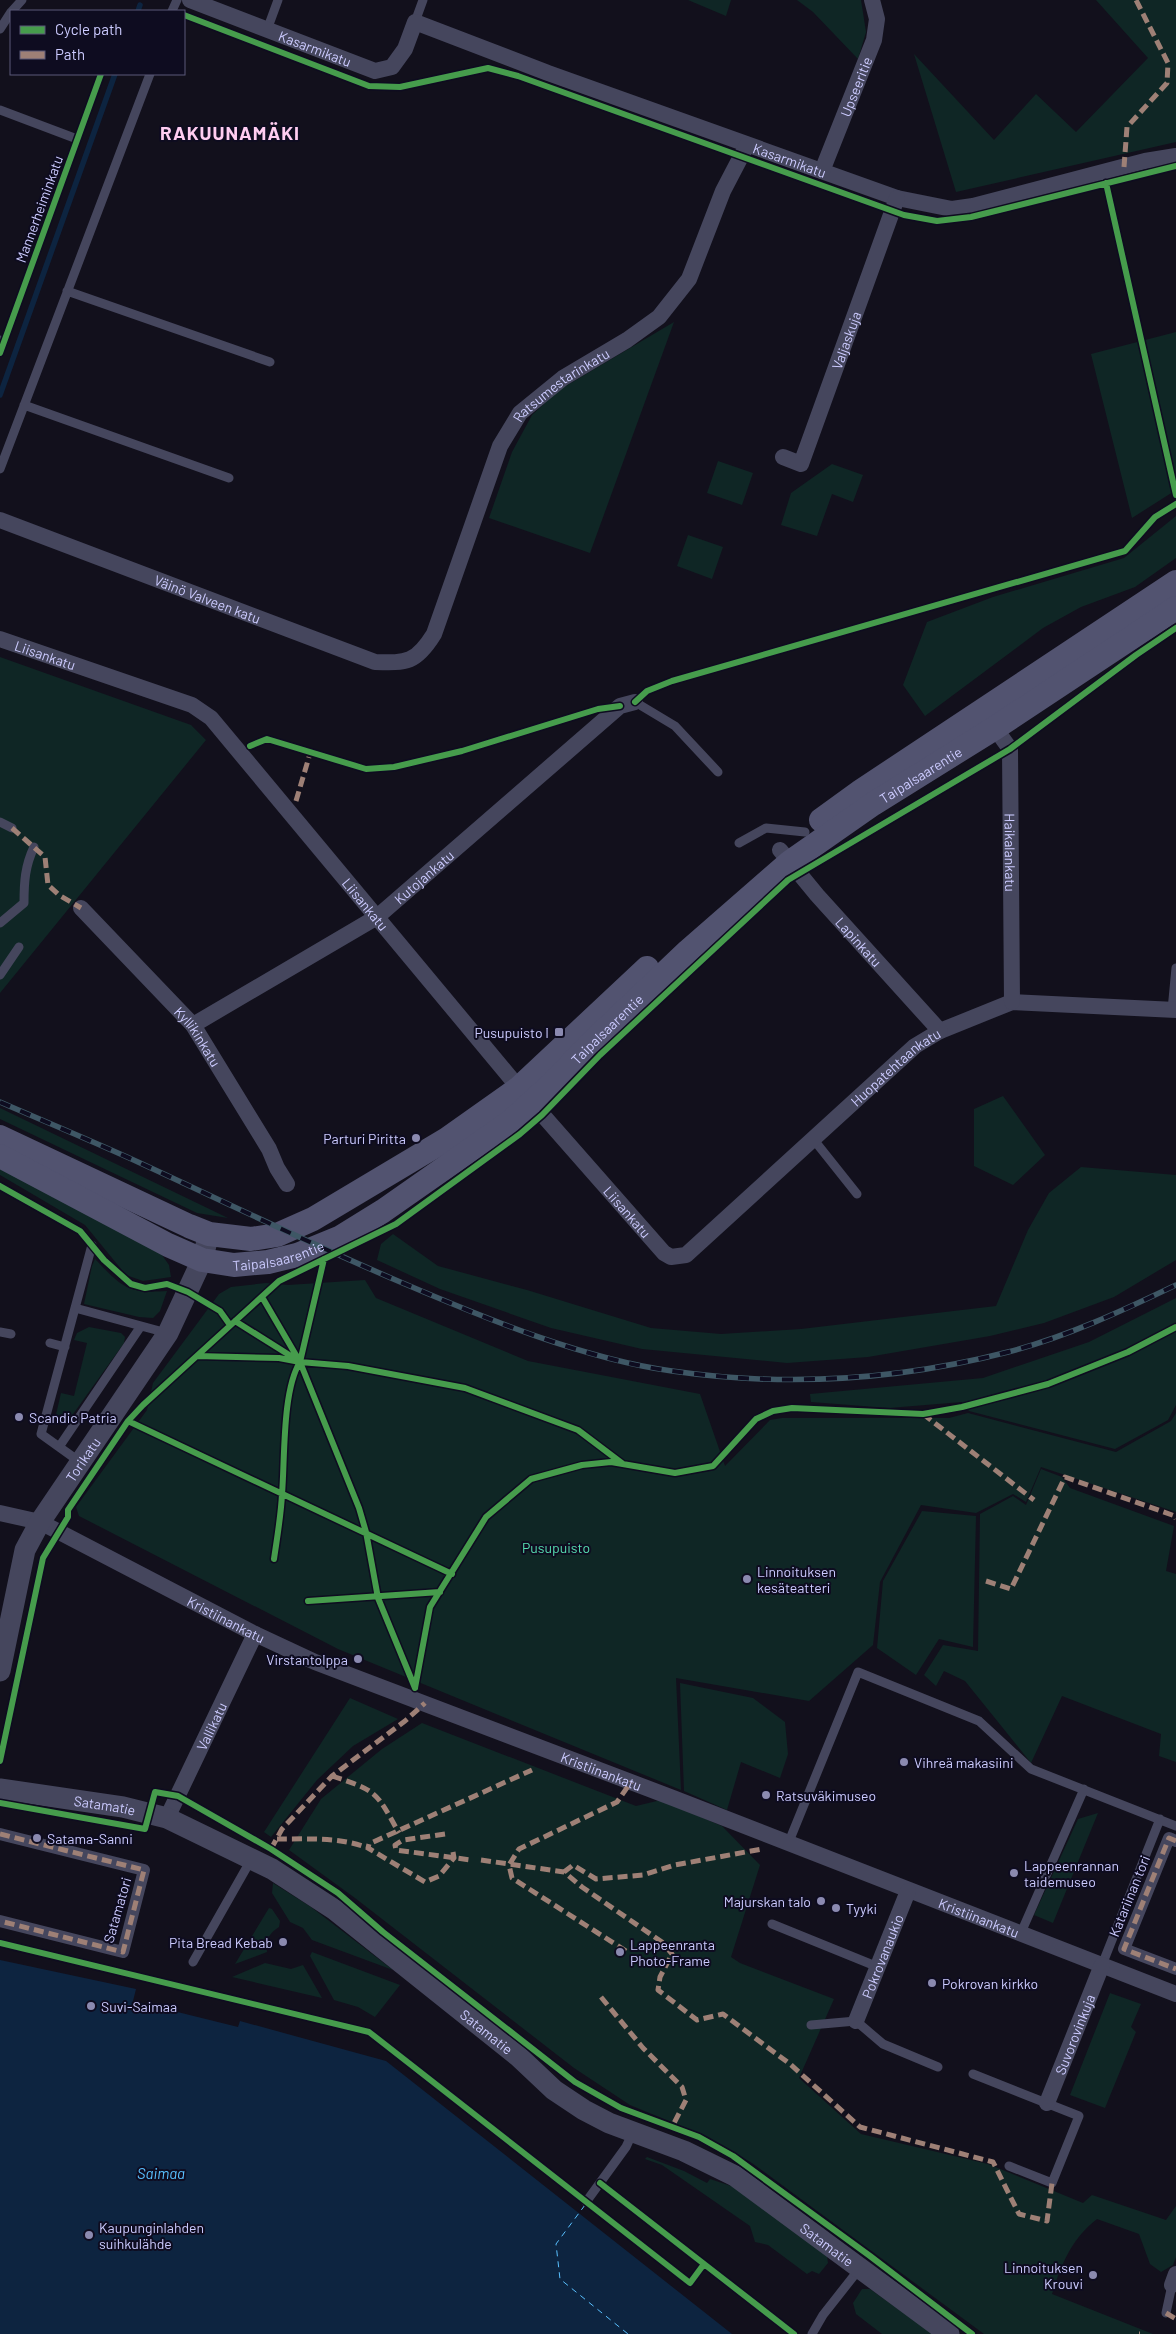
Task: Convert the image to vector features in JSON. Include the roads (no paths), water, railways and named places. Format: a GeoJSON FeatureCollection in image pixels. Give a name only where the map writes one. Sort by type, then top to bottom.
{"type":"FeatureCollection","features":[{"type":"Feature","properties":{"kind":"main road","name":"Taipalsaarentie"},"geometry":{"type":"LineString","coordinates":[[785,856],[873,804],[989,720],[1085,641],[1176,582]]}},
{"type":"Feature","properties":{"kind":"main road","name":"Taipalsaarentie"},"geometry":{"type":"LineString","coordinates":[[0,1137],[145,1206],[209,1234],[251,1239],[277,1236],[313,1219],[383,1179],[447,1139],[526,1095],[688,951],[785,856],[805,832],[861,791],[989,720],[1176,608]]}},
{"type":"Feature","properties":{"kind":"main road","name":"Taipalsaarentie"},"geometry":{"type":"LineString","coordinates":[[0,1156],[168,1245],[202,1260],[234,1265],[268,1262],[297,1255],[341,1237],[510,1122],[526,1095]]}},
{"type":"Feature","properties":{"kind":"street","name":"Kasarmikatu"},"geometry":{"type":"LineString","coordinates":[[188,0],[375,71],[392,67],[405,49],[415,22],[747,145],[897,198],[952,209],[1145,161],[1176,156]]}},
{"type":"Feature","properties":{"kind":"street","name":"Upseeritie"},"geometry":{"type":"LineString","coordinates":[[822,171],[874,40],[877,19],[872,0]]}},
{"type":"Feature","properties":{"kind":"street","name":"Ratsumestarinkatu"},"geometry":{"type":"LineString","coordinates":[[417,656],[426,649],[434,634],[500,446],[520,413],[563,378],[627,340],[659,316],[669,305],[689,279],[724,191],[747,145]]}},
{"type":"Feature","properties":{"kind":"street","name":"Valjaskuja"},"geometry":{"type":"LineString","coordinates":[[783,457],[801,464],[897,198]]}},
{"type":"Feature","properties":{"kind":"street","name":"Väinö Valveen katu"},"geometry":{"type":"LineString","coordinates":[[0,520],[375,662],[404,663],[417,656]]}},
{"type":"Feature","properties":{"kind":"street","name":"Liisankatu"},"geometry":{"type":"LineString","coordinates":[[0,639],[192,705],[211,718],[526,1095],[664,1253],[671,1257]]}},
{"type":"Feature","properties":{"kind":"street","name":"Kutojankatu"},"geometry":{"type":"LineString","coordinates":[[193,1025],[377,917],[620,706],[635,702]]}},
{"type":"Feature","properties":{"kind":"street","name":"Haikalankatu"},"geometry":{"type":"LineString","coordinates":[[989,720],[1010,749],[1012,1002]]}},
{"type":"Feature","properties":{"kind":"street","name":"Lapinkatu"},"geometry":{"type":"LineString","coordinates":[[785,856],[940,1032]]}},
{"type":"Feature","properties":{"kind":"street","name":"Kyllikinkatu"},"geometry":{"type":"LineString","coordinates":[[81,908],[193,1025],[269,1149],[277,1168],[287,1184]]}},
{"type":"Feature","properties":{"kind":"street","name":"Huopatehtaankatu"},"geometry":{"type":"LineString","coordinates":[[671,1257],[686,1256],[915,1046],[940,1032],[1012,1002],[1174,1010]]}},
{"type":"Feature","properties":{"kind":"street","name":"Torikatu"},"geometry":{"type":"LineString","coordinates":[[0,1671],[25,1550],[40,1522],[168,1333],[202,1260],[209,1234]]}},
{"type":"Feature","properties":{"kind":"street","name":"Kristiinankatu"},"geometry":{"type":"LineString","coordinates":[[0,1513],[40,1522],[255,1634],[315,1662],[656,1791],[908,1891],[1176,1994]]}},
{"type":"Feature","properties":{"kind":"street","name":"Vallikatu"},"geometry":{"type":"LineString","coordinates":[[167,1818],[255,1634]]}},
{"type":"Feature","properties":{"kind":"street","name":"Satamatie"},"geometry":{"type":"LineString","coordinates":[[0,1788],[123,1807],[167,1818],[252,1858],[308,1890],[519,2057],[554,2090],[584,2110],[633,2132],[684,2151],[735,2176],[949,2334]]}},
{"type":"Feature","properties":{"kind":"street","name":"Satamatori"},"geometry":{"type":"LineString","coordinates":[[0,1834],[144,1870],[123,1952],[0,1922]]}},
{"type":"Feature","properties":{"kind":"street","name":"Katariinan tori"},"geometry":{"type":"LineString","coordinates":[[1176,1841],[1169,1838],[1124,1949],[1176,1969]]}},
{"type":"Feature","properties":{"kind":"street","name":"Pokrovanaukio"},"geometry":{"type":"LineString","coordinates":[[856,2021],[908,1891]]}},
{"type":"Feature","properties":{"kind":"street","name":"Suvorovinkuja"},"geometry":{"type":"LineString","coordinates":[[1047,2104],[1102,1965]]}},
{"type":"Feature","properties":{"kind":"lane"},"geometry":{"type":"LineString","coordinates":[[14,10],[22,0]]}},
{"type":"Feature","properties":{"kind":"lane"},"geometry":{"type":"LineString","coordinates":[[173,10],[188,0]]}},
{"type":"Feature","properties":{"kind":"lane"},"geometry":{"type":"LineString","coordinates":[[267,30],[278,0]]}},
{"type":"Feature","properties":{"kind":"lane","name":"Kasarmikatu"},"geometry":{"type":"LineString","coordinates":[[415,22],[423,0]]}},
{"type":"Feature","properties":{"kind":"lane"},"geometry":{"type":"LineString","coordinates":[[0,29],[10,15]]}},
{"type":"Feature","properties":{"kind":"lane"},"geometry":{"type":"LineString","coordinates":[[0,469],[150,75]]}},
{"type":"Feature","properties":{"kind":"lane"},"geometry":{"type":"LineString","coordinates":[[0,110],[77,139]]}},
{"type":"Feature","properties":{"kind":"lane"},"geometry":{"type":"LineString","coordinates":[[68,291],[270,362]]}},
{"type":"Feature","properties":{"kind":"lane"},"geometry":{"type":"LineString","coordinates":[[24,405],[229,478]]}},
{"type":"Feature","properties":{"kind":"lane"},"geometry":{"type":"LineString","coordinates":[[635,702],[675,726],[718,772]]}},
{"type":"Feature","properties":{"kind":"lane"},"geometry":{"type":"LineString","coordinates":[[0,822],[12,828]]}},
{"type":"Feature","properties":{"kind":"lane"},"geometry":{"type":"LineString","coordinates":[[739,843],[766,828],[805,832]]}},
{"type":"Feature","properties":{"kind":"lane"},"geometry":{"type":"LineString","coordinates":[[0,923],[24,903],[26,864],[34,848]]}},
{"type":"Feature","properties":{"kind":"lane"},"geometry":{"type":"LineString","coordinates":[[2,970],[19,947]]}},
{"type":"Feature","properties":{"kind":"lane"},"geometry":{"type":"LineString","coordinates":[[1174,1010],[1176,968]]}},
{"type":"Feature","properties":{"kind":"lane"},"geometry":{"type":"LineString","coordinates":[[814,1140],[857,1194]]}},
{"type":"Feature","properties":{"kind":"lane"},"geometry":{"type":"LineString","coordinates":[[81,1463],[41,1434],[92,1245]]}},
{"type":"Feature","properties":{"kind":"lane"},"geometry":{"type":"LineString","coordinates":[[75,1308],[168,1333]]}},
{"type":"Feature","properties":{"kind":"lane"},"geometry":{"type":"LineString","coordinates":[[60,1447],[141,1326]]}},
{"type":"Feature","properties":{"kind":"lane"},"geometry":{"type":"LineString","coordinates":[[0,1332],[11,1334]]}},
{"type":"Feature","properties":{"kind":"lane"},"geometry":{"type":"LineString","coordinates":[[50,1343],[64,1347]]}},
{"type":"Feature","properties":{"kind":"lane"},"geometry":{"type":"LineString","coordinates":[[788,1844],[858,1672],[979,1720],[1031,1769],[1176,1826]]}},
{"type":"Feature","properties":{"kind":"lane"},"geometry":{"type":"LineString","coordinates":[[1020,1934],[1084,1790]]}},
{"type":"Feature","properties":{"kind":"lane"},"geometry":{"type":"LineString","coordinates":[[1102,1965],[1160,1819]]}},
{"type":"Feature","properties":{"kind":"lane"},"geometry":{"type":"LineString","coordinates":[[194,1962],[252,1858]]}},
{"type":"Feature","properties":{"kind":"lane"},"geometry":{"type":"LineString","coordinates":[[772,1924],[878,1967]]}},
{"type":"Feature","properties":{"kind":"lane"},"geometry":{"type":"LineString","coordinates":[[811,2026],[856,2021],[883,2044],[938,2067]]}},
{"type":"Feature","properties":{"kind":"lane"},"geometry":{"type":"LineString","coordinates":[[973,2074],[1079,2116],[1052,2183],[1009,2166]]}},
{"type":"Feature","properties":{"kind":"lane"},"geometry":{"type":"LineString","coordinates":[[586,2202],[626,2147],[633,2132]]}},
{"type":"Feature","properties":{"kind":"lane"},"geometry":{"type":"LineString","coordinates":[[812,2334],[823,2315],[861,2268]]}},
{"type":"Feature","properties":{"kind":"lane"},"geometry":{"type":"LineString","coordinates":[[1166,2313],[1174,2279]]}},
{"type":"Feature","properties":{"kind":"water","name":"Saimaa"},"geometry":{"type":"Polygon","coordinates":[[[0,1960],[136,1989],[133,2001],[238,2027],[240,2021],[386,2061],[732,2334],[0,2334],[0,1960]]]}},
{"type":"Feature","properties":{"kind":"waterway"},"geometry":{"type":"LineString","coordinates":[[138,10],[140,5]]}},
{"type":"Feature","properties":{"kind":"waterway"},"geometry":{"type":"LineString","coordinates":[[0,395],[115,75]]}},
{"type":"Feature","properties":{"kind":"railway"},"geometry":{"type":"LineString","coordinates":[[0,1102],[138,1162],[338,1255],[469,1311],[570,1347],[605,1357],[672,1371],[756,1379],[841,1378],[883,1375],[967,1362],[1051,1339],[1114,1314],[1176,1285]]}},
{"type":"Feature","properties":{"kind":"place","name":"Pusupuisto I"},"geometry":{"type":"Point","coordinates":[559,1032]}},
{"type":"Feature","properties":{"kind":"place","name":"Parturi Piritta"},"geometry":{"type":"Point","coordinates":[416,1138]}},
{"type":"Feature","properties":{"kind":"place","name":"Scandic Patria"},"geometry":{"type":"Point","coordinates":[19,1417]}},
{"type":"Feature","properties":{"kind":"place","name":"Linnoituksen kesäteatteri"},"geometry":{"type":"Point","coordinates":[747,1579]}},
{"type":"Feature","properties":{"kind":"place","name":"Virstantolppa"},"geometry":{"type":"Point","coordinates":[358,1659]}},
{"type":"Feature","properties":{"kind":"place","name":"Vihreä makasiini"},"geometry":{"type":"Point","coordinates":[904,1762]}},
{"type":"Feature","properties":{"kind":"place","name":"Ratsuväkimuseo"},"geometry":{"type":"Point","coordinates":[766,1795]}},
{"type":"Feature","properties":{"kind":"place","name":"Satama-Sanni"},"geometry":{"type":"Point","coordinates":[37,1838]}},
{"type":"Feature","properties":{"kind":"place","name":"Lappeenrannan taidemuseo"},"geometry":{"type":"Point","coordinates":[1014,1873]}},
{"type":"Feature","properties":{"kind":"place","name":"Majurskan talo"},"geometry":{"type":"Point","coordinates":[821,1901]}},
{"type":"Feature","properties":{"kind":"place","name":"Tyyki"},"geometry":{"type":"Point","coordinates":[836,1908]}},
{"type":"Feature","properties":{"kind":"place","name":"Pita Bread Kebab"},"geometry":{"type":"Point","coordinates":[283,1942]}},
{"type":"Feature","properties":{"kind":"place","name":"Lappeenranta Photo-Frame"},"geometry":{"type":"Point","coordinates":[620,1952]}},
{"type":"Feature","properties":{"kind":"place","name":"Pokrovan kirkko"},"geometry":{"type":"Point","coordinates":[932,1983]}},
{"type":"Feature","properties":{"kind":"place","name":"Suvi-Saimaa"},"geometry":{"type":"Point","coordinates":[91,2006]}},
{"type":"Feature","properties":{"kind":"place","name":"Kaupunginlahden suihkulähde"},"geometry":{"type":"Point","coordinates":[89,2235]}},
{"type":"Feature","properties":{"kind":"place","name":"Linnoituksen Krouvi"},"geometry":{"type":"Point","coordinates":[1093,2275]}},
{"type":"Feature","properties":{"kind":"district","name":"RAKUUNAMÄKI"},"geometry":{"type":"Point","coordinates":[230,132]}},
{"type":"Feature","properties":{"kind":"park label","name":"Pusupuisto"},"geometry":{"type":"Point","coordinates":[556,1547]}}]}
